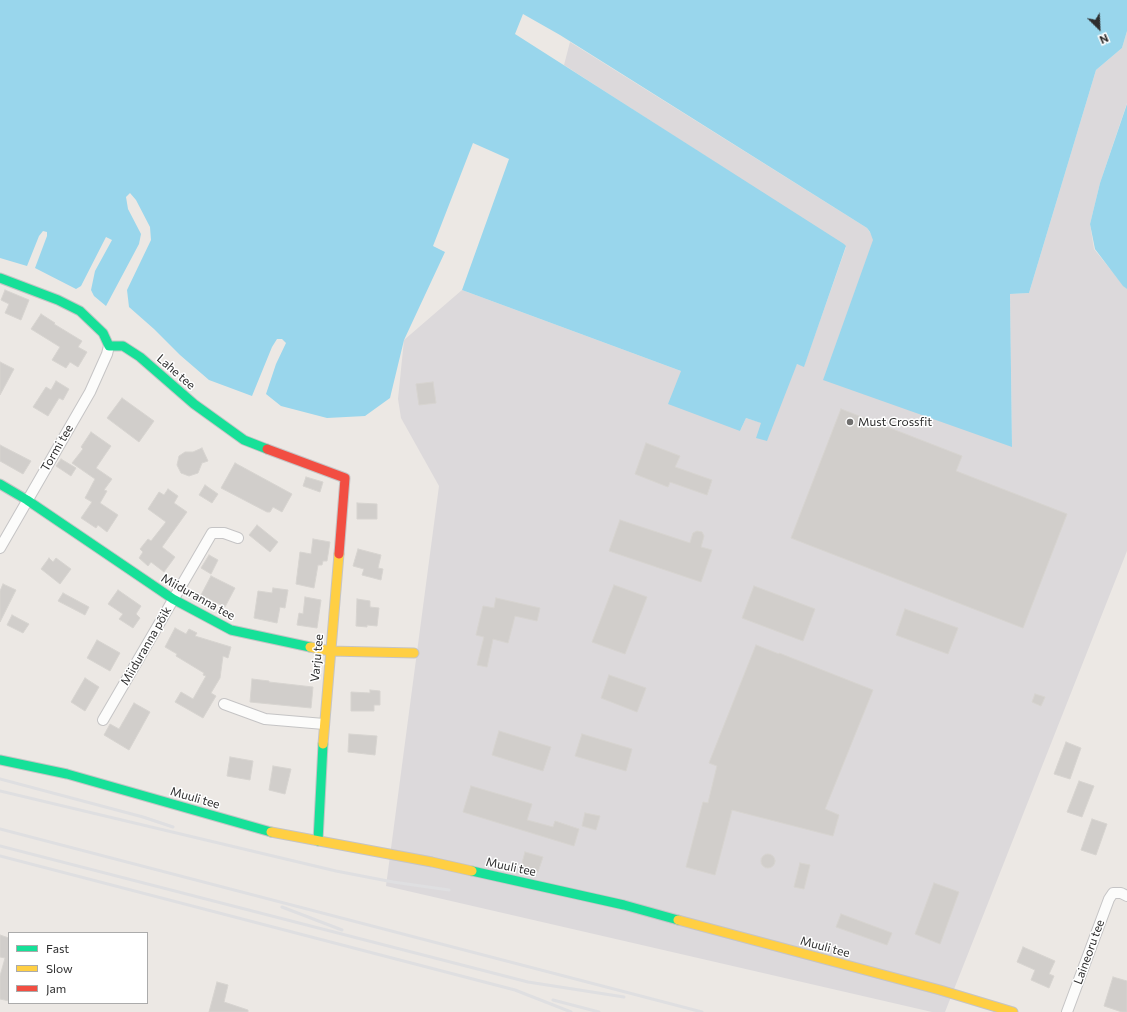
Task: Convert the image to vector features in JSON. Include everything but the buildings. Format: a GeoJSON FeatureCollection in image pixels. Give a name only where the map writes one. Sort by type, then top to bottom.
{"type":"FeatureCollection","features":[{"type":"Feature","properties":{"kind":"street"},"geometry":{"type":"LineString","coordinates":[[0,278],[58,300],[80,312],[103,333],[109,346]]}},
{"type":"Feature","properties":{"kind":"street","name":"Lahe tee"},"geometry":{"type":"LineString","coordinates":[[109,346],[123,346],[140,357],[194,404],[244,440],[345,478]]}},
{"type":"Feature","properties":{"kind":"street","name":"Tormi tee"},"geometry":{"type":"LineString","coordinates":[[0,548],[90,392],[107,354],[109,346]]}},
{"type":"Feature","properties":{"kind":"street","name":"Varju tee"},"geometry":{"type":"LineString","coordinates":[[318,841],[324,724],[345,478]]}},
{"type":"Feature","properties":{"kind":"street","name":"Miiduranna tee"},"geometry":{"type":"LineString","coordinates":[[0,484],[27,500],[173,599],[231,630],[330,651],[414,653]]}},
{"type":"Feature","properties":{"kind":"street","name":"Miiduranna põik"},"geometry":{"type":"LineString","coordinates":[[103,720],[212,533],[224,533],[238,538]]}},
{"type":"Feature","properties":{"kind":"street"},"geometry":{"type":"LineString","coordinates":[[224,704],[265,719],[324,724]]}},
{"type":"Feature","properties":{"kind":"street","name":"Muuli tee"},"geometry":{"type":"LineString","coordinates":[[0,760],[67,774],[264,831],[432,862],[624,905],[940,990],[1013,1012]]}},
{"type":"Feature","properties":{"kind":"street","name":"Laineoru tee"},"geometry":{"type":"LineString","coordinates":[[1067,1012],[1109,899],[1113,893],[1127,896]]}},
{"type":"Feature","properties":{"kind":"shaded area"},"geometry":{"type":"Polygon","coordinates":[[[1127,31],[1127,103],[1100,183],[1090,224],[1094,249],[1127,289],[1127,551],[945,1012],[932,1012],[386,886],[439,486],[401,418],[398,399],[404,340],[462,290],[681,371],[740,431],[746,418],[762,423],[797,364],[804,366],[846,247],[564,65],[570,42],[867,228],[1012,446],[1010,294],[1029,293],[1096,70],[1122,48],[1127,31]]]}},
{"type":"Feature","properties":{"kind":"water"},"geometry":{"type":"Polygon","coordinates":[[[0,0],[1127,0],[1127,31],[1122,48],[1096,70],[1029,293],[1010,294],[1012,447],[823,380],[873,240],[867,228],[560,35],[523,14],[515,34],[846,246],[804,367],[797,364],[767,441],[756,438],[761,423],[746,418],[740,431],[668,404],[681,371],[462,290],[509,159],[473,143],[433,246],[445,252],[404,340],[390,398],[365,416],[327,418],[281,406],[266,394],[276,364],[286,343],[282,339],[277,339],[272,347],[252,396],[209,380],[129,307],[127,290],[151,240],[150,227],[136,200],[130,193],[126,197],[128,209],[141,234],[139,244],[106,306],[94,296],[91,290],[95,271],[112,240],[106,237],[81,286],[76,289],[35,268],[47,236],[47,232],[43,231],[39,236],[27,266],[0,258],[0,0]]]}},
{"type":"Feature","properties":{"kind":"water"},"geometry":{"type":"Polygon","coordinates":[[[1127,104],[1127,289],[1123,286],[1095,249],[1090,224],[1100,183],[1127,104]]]}},
{"type":"Feature","properties":{"kind":"railway"},"geometry":{"type":"LineString","coordinates":[[0,779],[143,817],[173,827]]}},
{"type":"Feature","properties":{"kind":"railway"},"geometry":{"type":"LineString","coordinates":[[0,791],[336,871],[393,882],[449,890]]}},
{"type":"Feature","properties":{"kind":"railway"},"geometry":{"type":"LineString","coordinates":[[0,829],[702,1012]]}},
{"type":"Feature","properties":{"kind":"railway"},"geometry":{"type":"LineString","coordinates":[[0,846],[528,982],[624,997]]}},
{"type":"Feature","properties":{"kind":"railway"},"geometry":{"type":"LineString","coordinates":[[0,856],[515,990],[571,1012]]}},
{"type":"Feature","properties":{"kind":"railway"},"geometry":{"type":"LineString","coordinates":[[282,907],[342,930]]}},
{"type":"Feature","properties":{"kind":"railway"},"geometry":{"type":"LineString","coordinates":[[553,1000],[599,1012]]}},
{"type":"Feature","properties":{"kind":"traffic: fast"},"geometry":{"type":"LineString","coordinates":[[0,278],[58,300],[80,311],[103,333],[109,346],[123,346],[140,357],[194,404],[244,440],[267,449]]}},
{"type":"Feature","properties":{"kind":"traffic: fast"},"geometry":{"type":"LineString","coordinates":[[0,484],[27,500],[173,599],[231,630],[310,647]]}},
{"type":"Feature","properties":{"kind":"traffic: fast"},"geometry":{"type":"LineString","coordinates":[[318,841],[323,744]]}},
{"type":"Feature","properties":{"kind":"traffic: fast"},"geometry":{"type":"LineString","coordinates":[[0,760],[67,774],[271,832]]}},
{"type":"Feature","properties":{"kind":"traffic: fast"},"geometry":{"type":"LineString","coordinates":[[472,871],[624,905],[678,920]]}},
{"type":"Feature","properties":{"kind":"traffic: slow"},"geometry":{"type":"LineString","coordinates":[[323,744],[339,554]]}},
{"type":"Feature","properties":{"kind":"traffic: slow"},"geometry":{"type":"LineString","coordinates":[[310,647],[330,651],[414,653]]}},
{"type":"Feature","properties":{"kind":"traffic: slow"},"geometry":{"type":"LineString","coordinates":[[271,832],[432,862],[472,871]]}},
{"type":"Feature","properties":{"kind":"traffic: slow"},"geometry":{"type":"LineString","coordinates":[[678,920],[940,990],[1013,1012]]}},
{"type":"Feature","properties":{"kind":"traffic: jam"},"geometry":{"type":"LineString","coordinates":[[267,449],[345,478],[339,554]]}},
{"type":"Feature","properties":{"kind":"place","name":"Must Crossfit"},"geometry":{"type":"Point","coordinates":[850,422]}}]}
